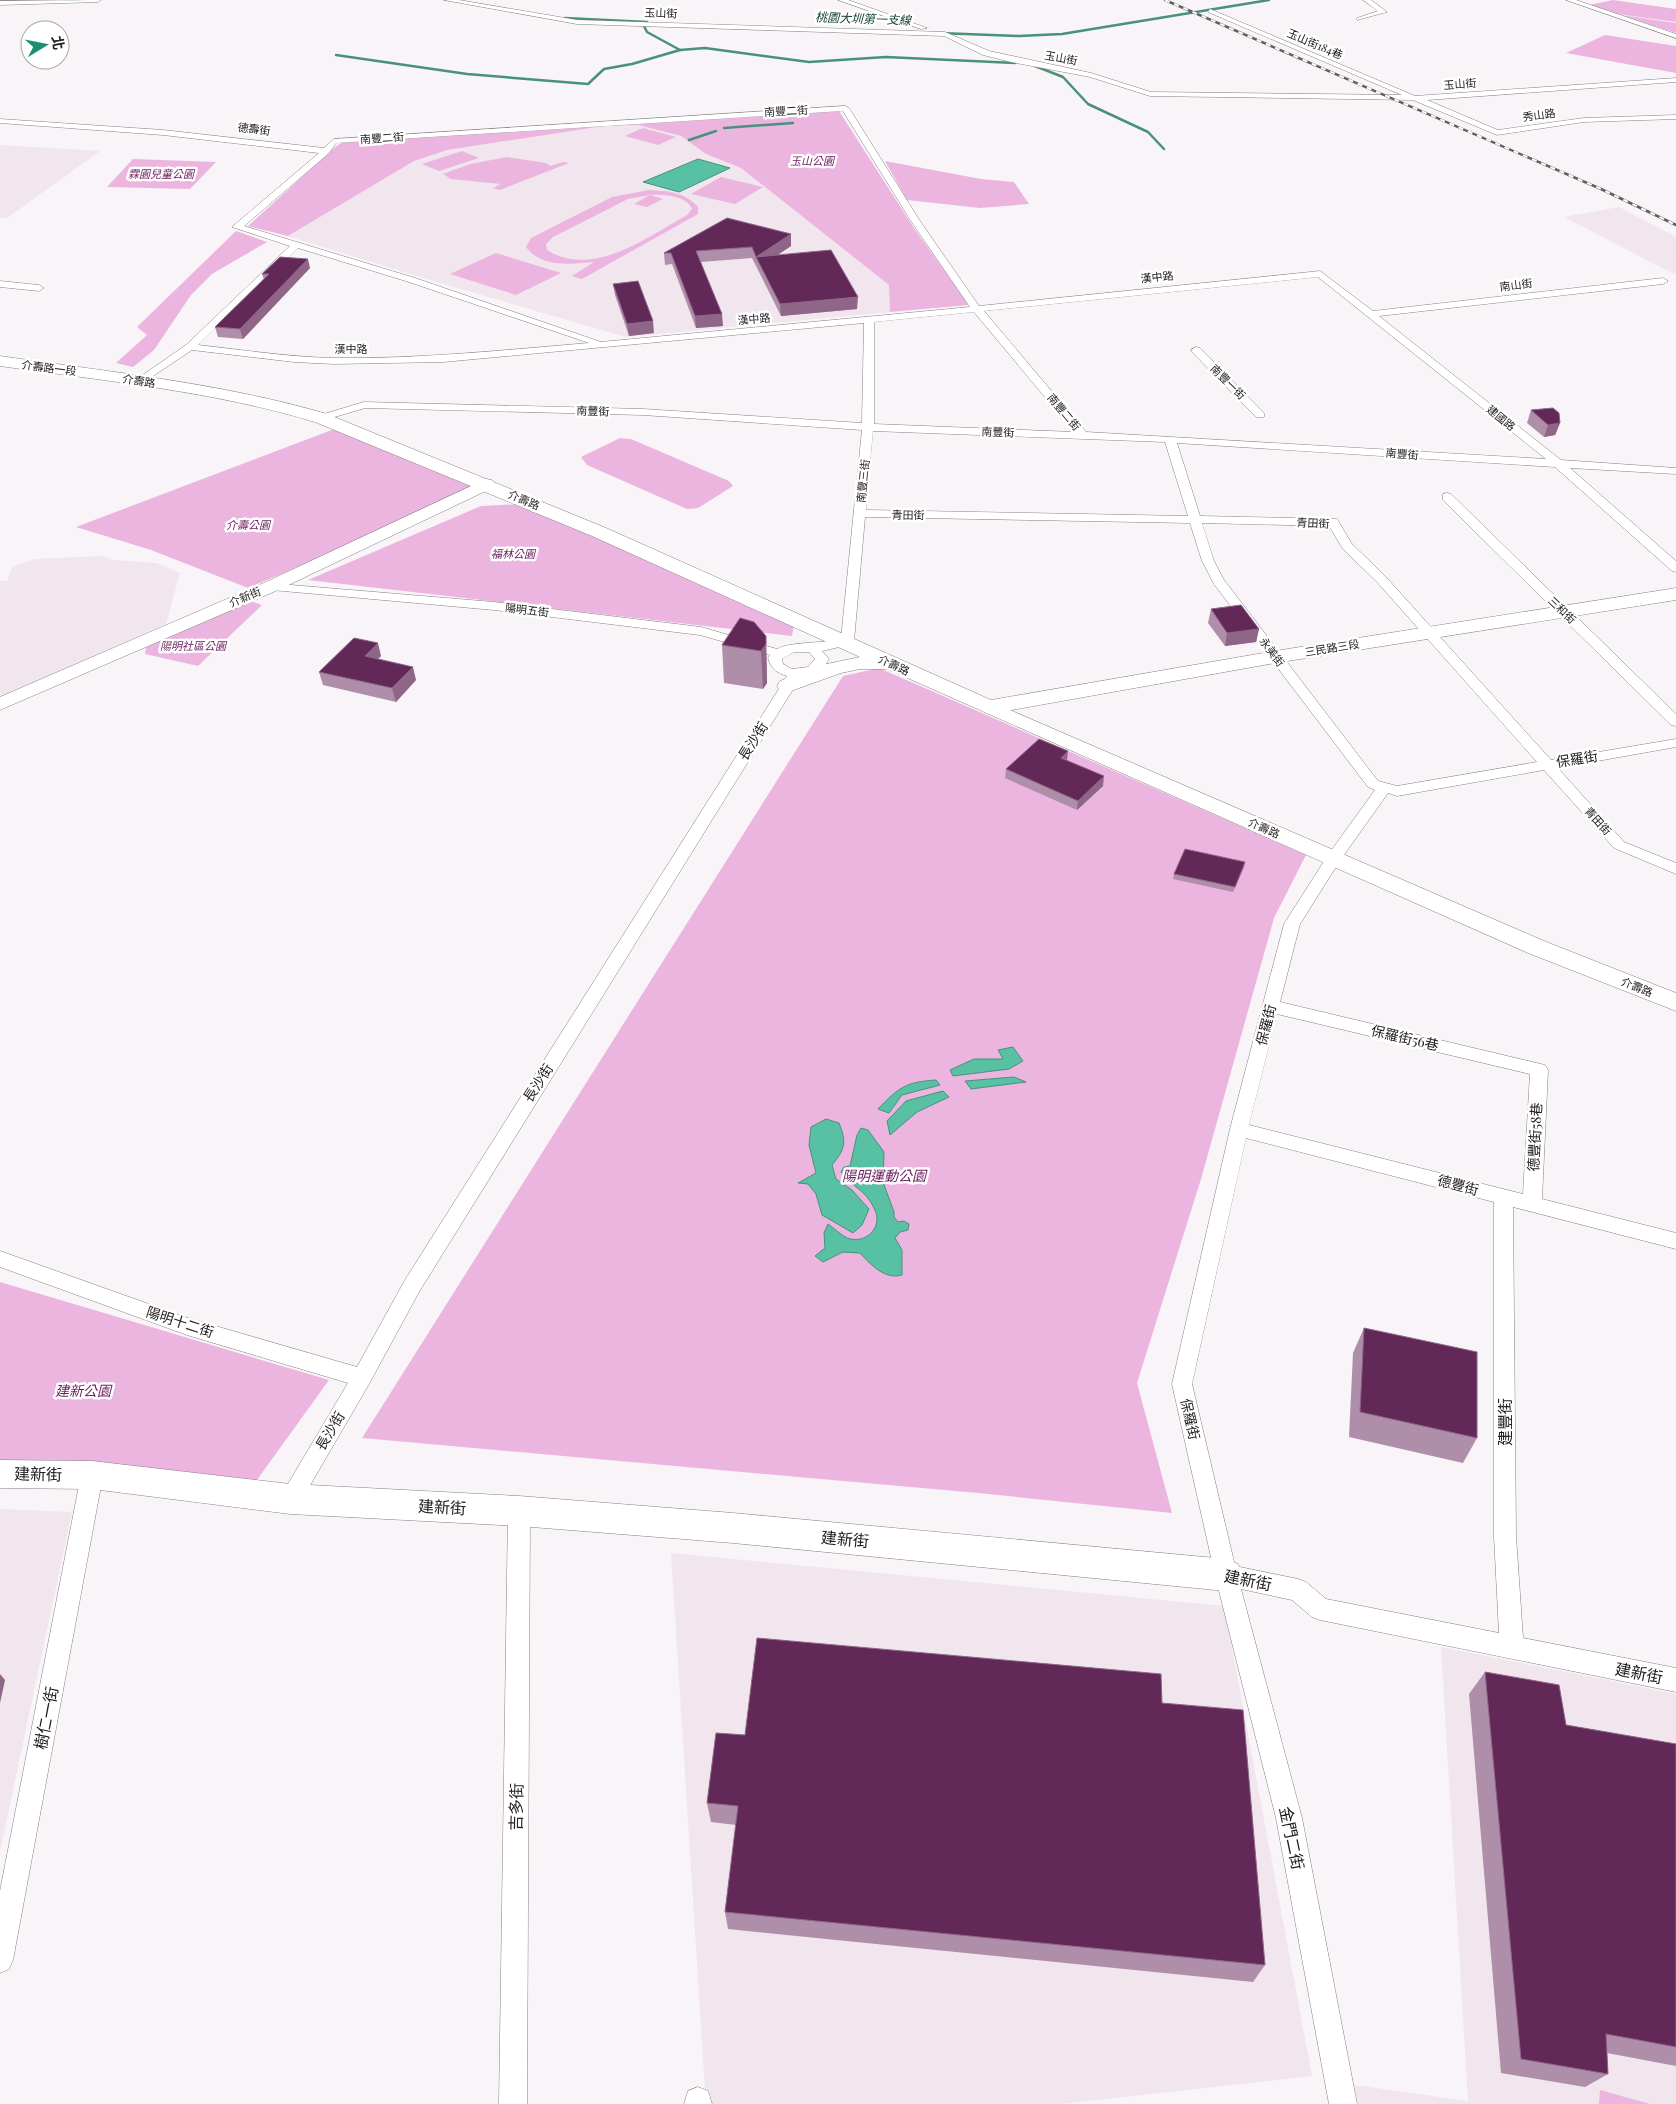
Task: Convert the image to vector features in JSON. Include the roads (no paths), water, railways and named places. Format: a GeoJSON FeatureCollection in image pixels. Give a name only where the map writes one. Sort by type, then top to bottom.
{"type":"FeatureCollection","features":[{"type":"Feature","properties":{"kind":"main road","name":"介壽路一段"},"geometry":{"type":"LineString","coordinates":[[0,361],[97,374]]}},
{"type":"Feature","properties":{"kind":"main road","name":"介壽路"},"geometry":{"type":"LineString","coordinates":[[97,374],[284,407],[321,418],[486,484],[847,641],[890,664],[989,707]]}},
{"type":"Feature","properties":{"kind":"main road","name":"三民路三段"},"geometry":{"type":"LineString","coordinates":[[989,707],[1275,656],[1676,594]]}},
{"type":"Feature","properties":{"kind":"main road"},"geometry":{"type":"LineString","coordinates":[[792,680],[863,661],[890,664]]}},
{"type":"Feature","properties":{"kind":"street"},"geometry":{"type":"LineString","coordinates":[[0,4],[98,0]]}},
{"type":"Feature","properties":{"kind":"street","name":"玉山街"},"geometry":{"type":"LineString","coordinates":[[447,0],[577,22],[945,34],[1002,58],[1091,75],[1150,94],[1411,97],[1676,80]]}},
{"type":"Feature","properties":{"kind":"street"},"geometry":{"type":"LineString","coordinates":[[841,0],[923,28]]}},
{"type":"Feature","properties":{"kind":"street"},"geometry":{"type":"LineString","coordinates":[[1359,19],[1384,12],[1366,0]]}},
{"type":"Feature","properties":{"kind":"street"},"geometry":{"type":"LineString","coordinates":[[1569,0],[1676,36]]}},
{"type":"Feature","properties":{"kind":"street"},"geometry":{"type":"LineString","coordinates":[[1578,3],[1594,0]]}},
{"type":"Feature","properties":{"kind":"street","name":"玉山街184巷"},"geometry":{"type":"LineString","coordinates":[[1215,9],[1411,97]]}},
{"type":"Feature","properties":{"kind":"street","name":"秀山路"},"geometry":{"type":"LineString","coordinates":[[1411,97],[1497,132],[1584,120],[1676,118]]}},
{"type":"Feature","properties":{"kind":"street","name":"南豐二街"},"geometry":{"type":"LineString","coordinates":[[326,151],[334,141],[845,108],[912,214],[976,308],[1084,436]]}},
{"type":"Feature","properties":{"kind":"street","name":"德壽街"},"geometry":{"type":"LineString","coordinates":[[0,121],[61,123],[223,137],[326,151]]}},
{"type":"Feature","properties":{"kind":"street"},"geometry":{"type":"LineString","coordinates":[[326,151],[237,227],[492,306],[601,344]]}},
{"type":"Feature","properties":{"kind":"street"},"geometry":{"type":"LineString","coordinates":[[141,381],[190,347],[296,244]]}},
{"type":"Feature","properties":{"kind":"street","name":"漢中路"},"geometry":{"type":"LineString","coordinates":[[190,347],[294,359],[392,361],[443,359],[869,320],[1320,274]]}},
{"type":"Feature","properties":{"kind":"street","name":"建國路"},"geometry":{"type":"LineString","coordinates":[[1320,274],[1560,465],[1676,568]]}},
{"type":"Feature","properties":{"kind":"street","name":"南山街"},"geometry":{"type":"LineString","coordinates":[[1372,314],[1662,282]]}},
{"type":"Feature","properties":{"kind":"street"},"geometry":{"type":"LineString","coordinates":[[0,284],[38,288]]}},
{"type":"Feature","properties":{"kind":"street","name":"南豐三街"},"geometry":{"type":"LineString","coordinates":[[847,641],[868,428],[869,320]]}},
{"type":"Feature","properties":{"kind":"street","name":"南豐一街"},"geometry":{"type":"LineString","coordinates":[[1196,350],[1260,415]]}},
{"type":"Feature","properties":{"kind":"street","name":"南豐街"},"geometry":{"type":"LineString","coordinates":[[321,418],[364,405],[436,405],[643,412],[868,428],[1170,439],[1318,447],[1560,465],[1676,471]]}},
{"type":"Feature","properties":{"kind":"street","name":"永美街"},"geometry":{"type":"LineString","coordinates":[[1170,439],[1208,561],[1218,581],[1373,784],[1384,788]]}},
{"type":"Feature","properties":{"kind":"street","name":"介新街"},"geometry":{"type":"LineString","coordinates":[[0,704],[272,586],[486,484]]}},
{"type":"Feature","properties":{"kind":"street","name":"三和街"},"geometry":{"type":"LineString","coordinates":[[1447,498],[1676,722]]}},
{"type":"Feature","properties":{"kind":"street","name":"青田街"},"geometry":{"type":"LineString","coordinates":[[859,513],[1195,521],[1333,522],[1348,546],[1429,632],[1619,846],[1676,869]]}},
{"type":"Feature","properties":{"kind":"street","name":"陽明五街"},"geometry":{"type":"LineString","coordinates":[[272,586],[494,606],[701,631],[778,653]]}},
{"type":"Feature","properties":{"kind":"street"},"geometry":{"type":"LineString","coordinates":[[813,649],[822,659],[820,665],[792,680],[775,664],[775,658],[778,653],[794,647],[813,649],[847,641]]}},
{"type":"Feature","properties":{"kind":"street","name":"長沙街"},"geometry":{"type":"LineString","coordinates":[[290,1498],[362,1378],[412,1286],[792,680]]}},
{"type":"Feature","properties":{"kind":"street","name":"介壽路"},"geometry":{"type":"LineString","coordinates":[[989,707],[1536,947],[1676,1002]]}},
{"type":"Feature","properties":{"kind":"street","name":"保羅街"},"geometry":{"type":"LineString","coordinates":[[1226,1575],[1182,1384],[1239,1128],[1292,924],[1333,859],[1384,788],[1397,791],[1676,743]]}},
{"type":"Feature","properties":{"kind":"street","name":"保羅街56巷"},"geometry":{"type":"LineString","coordinates":[[1270,1006],[1539,1070]]}},
{"type":"Feature","properties":{"kind":"street","name":"德豐街58巷"},"geometry":{"type":"LineString","coordinates":[[1532,1205],[1539,1070]]}},
{"type":"Feature","properties":{"kind":"street","name":"德豐街"},"geometry":{"type":"LineString","coordinates":[[1239,1128],[1676,1241]]}},
{"type":"Feature","properties":{"kind":"street","name":"建豐街"},"geometry":{"type":"LineString","coordinates":[[1503,1197],[1506,1536],[1512,1648]]}},
{"type":"Feature","properties":{"kind":"street","name":"陽明十二街"},"geometry":{"type":"LineString","coordinates":[[0,1259],[187,1326],[362,1378]]}},
{"type":"Feature","properties":{"kind":"street","name":"建新街"},"geometry":{"type":"LineString","coordinates":[[0,1474],[92,1475],[290,1498],[519,1511],[743,1529],[1226,1575],[1298,1590],[1320,1609],[1676,1680]]}},
{"type":"Feature","properties":{"kind":"street","name":"樹仁一街"},"geometry":{"type":"LineString","coordinates":[[0,1960],[92,1475]]}},
{"type":"Feature","properties":{"kind":"street","name":"吉多街"},"geometry":{"type":"LineString","coordinates":[[513,2104],[519,1511]]}},
{"type":"Feature","properties":{"kind":"street","name":"金門二街"},"geometry":{"type":"LineString","coordinates":[[1226,1575],[1289,1818],[1343,2104]]}},
{"type":"Feature","properties":{"kind":"waterway","name":"桃園大圳第一支線"},"geometry":{"type":"LineString","coordinates":[[66,1],[80,0]]}},
{"type":"Feature","properties":{"kind":"waterway","name":"桃園大圳第一支線"},"geometry":{"type":"LineString","coordinates":[[939,33],[1019,36],[1062,34],[1269,0]]}},
{"type":"Feature","properties":{"kind":"waterway","name":"桃園大圳第一支線"},"geometry":{"type":"LineString","coordinates":[[565,18],[647,22]]}},
{"type":"Feature","properties":{"kind":"waterway"},"geometry":{"type":"LineString","coordinates":[[642,22],[647,32],[680,50]]}},
{"type":"Feature","properties":{"kind":"waterway"},"geometry":{"type":"LineString","coordinates":[[680,50],[705,48],[809,62],[886,57],[1015,63]]}},
{"type":"Feature","properties":{"kind":"waterway"},"geometry":{"type":"LineString","coordinates":[[336,55],[467,74],[588,84],[604,69],[632,64],[680,50]]}},
{"type":"Feature","properties":{"kind":"waterway"},"geometry":{"type":"LineString","coordinates":[[1035,66],[1063,77],[1088,104],[1148,132],[1164,149]]}},
{"type":"Feature","properties":{"kind":"waterway"},"geometry":{"type":"LineString","coordinates":[[724,128],[793,123]]}},
{"type":"Feature","properties":{"kind":"waterway"},"geometry":{"type":"LineString","coordinates":[[689,140],[716,131]]}},
{"type":"Feature","properties":{"kind":"railway"},"geometry":{"type":"LineString","coordinates":[[1165,0],[1601,189],[1676,225]]}},
{"type":"Feature","properties":{"kind":"park label","name":"玉山公園"},"geometry":{"type":"Point","coordinates":[812,161]}},
{"type":"Feature","properties":{"kind":"park label","name":"霖園兒童公園"},"geometry":{"type":"Point","coordinates":[161,174]}},
{"type":"Feature","properties":{"kind":"park label","name":"介壽公園"},"geometry":{"type":"Point","coordinates":[248,525]}},
{"type":"Feature","properties":{"kind":"park label","name":"福林公園"},"geometry":{"type":"Point","coordinates":[513,554]}},
{"type":"Feature","properties":{"kind":"park label","name":"陽明社區公園"},"geometry":{"type":"Point","coordinates":[193,646]}},
{"type":"Feature","properties":{"kind":"park label","name":"陽明運動公園"},"geometry":{"type":"Point","coordinates":[884,1176]}},
{"type":"Feature","properties":{"kind":"park label","name":"建新公園"},"geometry":{"type":"Point","coordinates":[83,1391]}}]}
